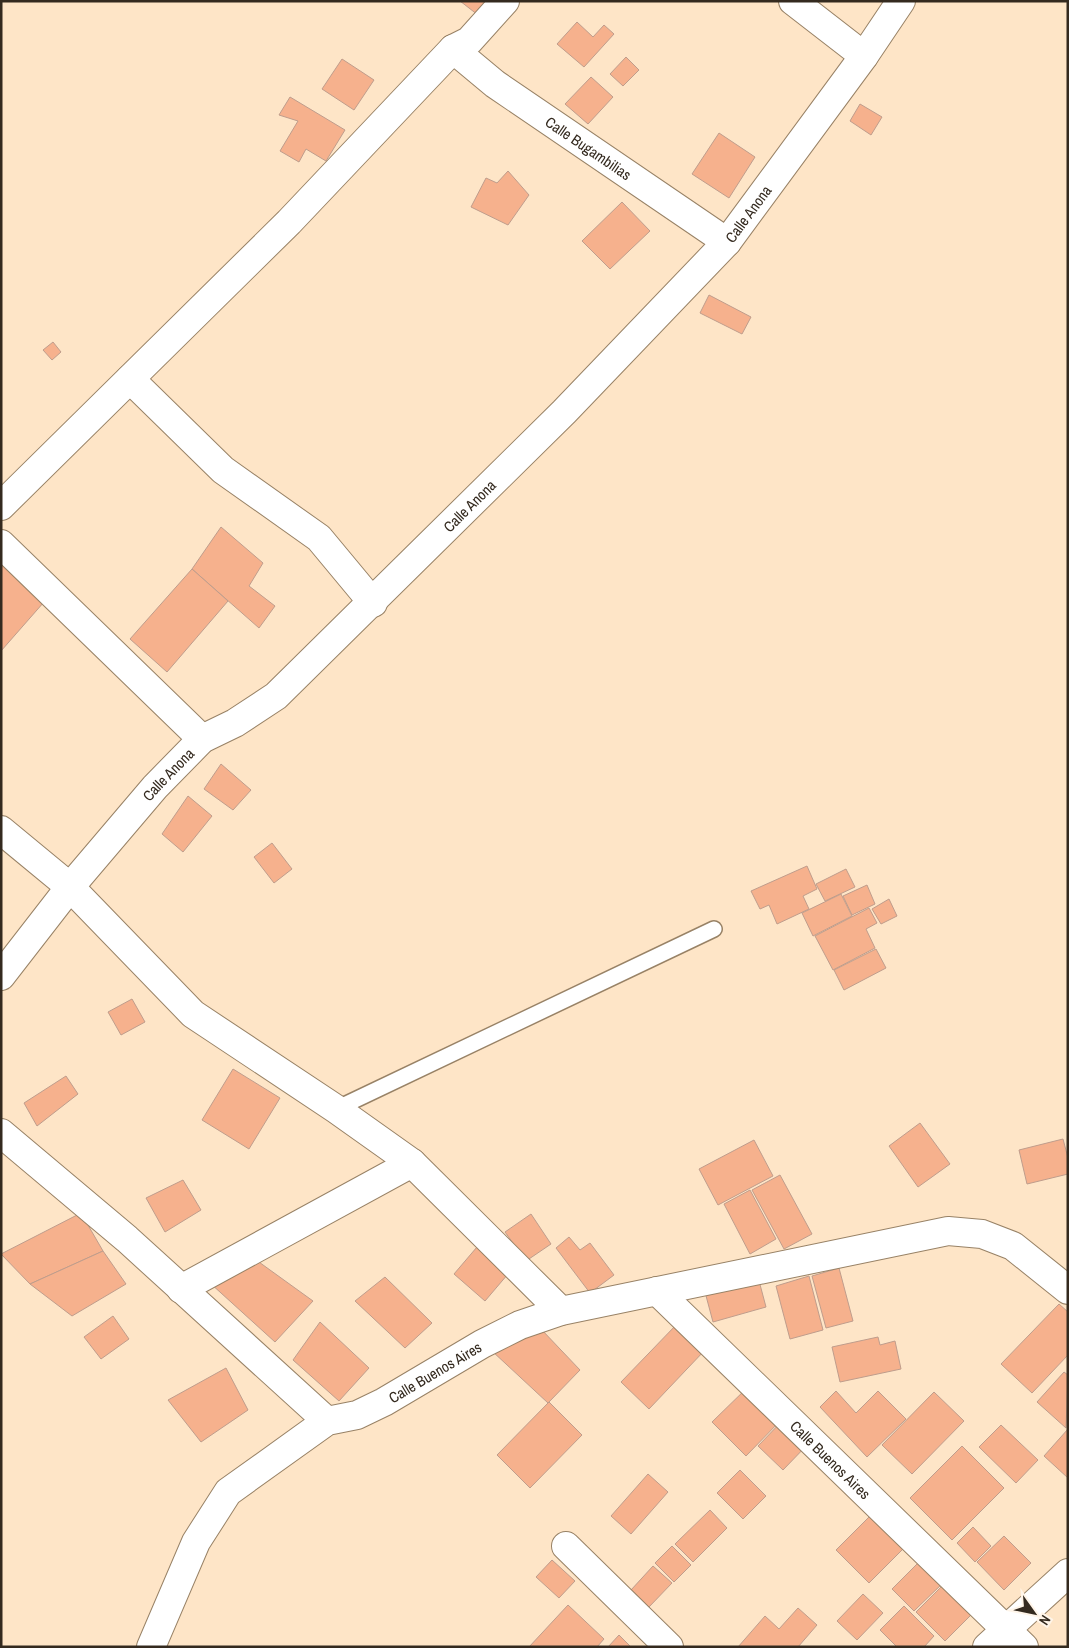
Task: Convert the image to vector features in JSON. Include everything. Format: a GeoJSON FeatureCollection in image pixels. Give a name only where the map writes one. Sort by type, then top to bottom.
{"type":"FeatureCollection","features":[{"type":"Feature","properties":{"kind":"street"},"geometry":{"type":"LineString","coordinates":[[1,506],[342,168],[453,49],[469,41],[505,1]]}},
{"type":"Feature","properties":{"kind":"street"},"geometry":{"type":"LineString","coordinates":[[793,1],[864,56]]}},
{"type":"Feature","properties":{"kind":"street","name":"Calle Anona"},"geometry":{"type":"LineString","coordinates":[[1,976],[70,887],[155,787],[202,739],[235,723],[276,696],[373,603],[564,412],[727,242],[864,56],[901,1]]}},
{"type":"Feature","properties":{"kind":"street","name":"Calle Bugambilias"},"geometry":{"type":"LineString","coordinates":[[453,49],[495,84],[727,242]]}},
{"type":"Feature","properties":{"kind":"street"},"geometry":{"type":"LineString","coordinates":[[130,379],[223,470],[319,538],[373,603]]}},
{"type":"Feature","properties":{"kind":"street"},"geometry":{"type":"LineString","coordinates":[[1,544],[202,739]]}},
{"type":"Feature","properties":{"kind":"street"},"geometry":{"type":"LineString","coordinates":[[1,830],[70,887],[193,1014],[336,1109],[412,1163],[561,1311]]}},
{"type":"Feature","properties":{"kind":"street"},"geometry":{"type":"LineString","coordinates":[[1,1133],[127,1239],[327,1421],[228,1492],[196,1542],[151,1647]]}},
{"type":"Feature","properties":{"kind":"street"},"geometry":{"type":"LineString","coordinates":[[181,1289],[412,1163]]}},
{"type":"Feature","properties":{"kind":"street","name":"Calle Buenos Aires"},"geometry":{"type":"LineString","coordinates":[[327,1421],[357,1415],[384,1402],[482,1344],[520,1325],[561,1311],[948,1231],[982,1234],[1013,1246],[1068,1290]]}},
{"type":"Feature","properties":{"kind":"street","name":"Calle Buenos Aires"},"geometry":{"type":"LineString","coordinates":[[657,1291],[1006,1641],[1068,1573]]}},
{"type":"Feature","properties":{"kind":"street"},"geometry":{"type":"LineString","coordinates":[[566,1546],[669,1647]]}},
{"type":"Feature","properties":{"kind":"lane"},"geometry":{"type":"LineString","coordinates":[[336,1109],[714,929]]}},
{"type":"Feature","properties":{"kind":"building"},"geometry":{"type":"Polygon","coordinates":[[[460,1],[489,1],[478,15],[460,1]]]}},
{"type":"Feature","properties":{"kind":"building"},"geometry":{"type":"Polygon","coordinates":[[[577,22],[593,37],[604,25],[614,34],[584,67],[557,44],[577,22]]]}},
{"type":"Feature","properties":{"kind":"building"},"geometry":{"type":"Polygon","coordinates":[[[626,57],[639,70],[623,86],[610,74],[626,57]]]}},
{"type":"Feature","properties":{"kind":"building"},"geometry":{"type":"Polygon","coordinates":[[[342,59],[374,80],[354,110],[322,89],[342,59]]]}},
{"type":"Feature","properties":{"kind":"building"},"geometry":{"type":"Polygon","coordinates":[[[591,77],[613,97],[588,124],[565,104],[591,77]]]}},
{"type":"Feature","properties":{"kind":"building"},"geometry":{"type":"Polygon","coordinates":[[[290,97],[345,130],[326,161],[306,149],[299,162],[280,151],[298,121],[279,115],[290,97]]]}},
{"type":"Feature","properties":{"kind":"building"},"geometry":{"type":"Polygon","coordinates":[[[860,104],[882,117],[871,135],[850,121],[860,104]]]}},
{"type":"Feature","properties":{"kind":"building"},"geometry":{"type":"Polygon","coordinates":[[[719,133],[755,157],[729,198],[692,174],[719,133]]]}},
{"type":"Feature","properties":{"kind":"building"},"geometry":{"type":"Polygon","coordinates":[[[508,171],[529,195],[508,225],[471,207],[486,178],[497,183],[508,171]]]}},
{"type":"Feature","properties":{"kind":"building"},"geometry":{"type":"Polygon","coordinates":[[[622,202],[650,231],[610,269],[582,241],[622,202]]]}},
{"type":"Feature","properties":{"kind":"building"},"geometry":{"type":"Polygon","coordinates":[[[709,295],[751,317],[742,334],[700,313],[709,295]]]}},
{"type":"Feature","properties":{"kind":"building"},"geometry":{"type":"Polygon","coordinates":[[[53,342],[61,352],[52,360],[43,350],[53,342]]]}},
{"type":"Feature","properties":{"kind":"building"},"geometry":{"type":"Polygon","coordinates":[[[221,527],[263,563],[249,586],[275,606],[259,628],[192,569],[221,527]]]}},
{"type":"Feature","properties":{"kind":"building"},"geometry":{"type":"Polygon","coordinates":[[[1,559],[44,602],[1,651],[1,559]]]}},
{"type":"Feature","properties":{"kind":"building"},"geometry":{"type":"Polygon","coordinates":[[[192,569],[228,601],[167,672],[130,639],[192,569]]]}},
{"type":"Feature","properties":{"kind":"building"},"geometry":{"type":"Polygon","coordinates":[[[221,764],[251,790],[233,810],[204,789],[221,764]]]}},
{"type":"Feature","properties":{"kind":"building"},"geometry":{"type":"Polygon","coordinates":[[[188,796],[212,816],[183,852],[162,834],[188,796]]]}},
{"type":"Feature","properties":{"kind":"building"},"geometry":{"type":"Polygon","coordinates":[[[272,843],[292,869],[274,883],[254,857],[272,843]]]}},
{"type":"Feature","properties":{"kind":"building"},"geometry":{"type":"Polygon","coordinates":[[[807,866],[817,889],[803,896],[809,909],[777,924],[769,905],[760,909],[751,891],[807,866]]]}},
{"type":"Feature","properties":{"kind":"building"},"geometry":{"type":"Polygon","coordinates":[[[846,869],[855,887],[825,901],[816,884],[846,869]]]}},
{"type":"Feature","properties":{"kind":"building"},"geometry":{"type":"Polygon","coordinates":[[[867,885],[875,904],[852,915],[843,896],[867,885]]]}},
{"type":"Feature","properties":{"kind":"building"},"geometry":{"type":"Polygon","coordinates":[[[841,894],[852,916],[813,936],[802,913],[841,894]]]}},
{"type":"Feature","properties":{"kind":"building"},"geometry":{"type":"Polygon","coordinates":[[[889,899],[897,916],[881,924],[872,909],[889,899]]]}},
{"type":"Feature","properties":{"kind":"building"},"geometry":{"type":"Polygon","coordinates":[[[869,908],[877,923],[866,929],[875,948],[833,970],[815,936],[869,908]]]}},
{"type":"Feature","properties":{"kind":"building"},"geometry":{"type":"Polygon","coordinates":[[[876,949],[886,968],[844,990],[834,970],[876,949]]]}},
{"type":"Feature","properties":{"kind":"building"},"geometry":{"type":"Polygon","coordinates":[[[132,999],[145,1022],[121,1035],[108,1012],[132,999]]]}},
{"type":"Feature","properties":{"kind":"building"},"geometry":{"type":"Polygon","coordinates":[[[233,1069],[280,1098],[249,1149],[202,1120],[233,1069]]]}},
{"type":"Feature","properties":{"kind":"building"},"geometry":{"type":"Polygon","coordinates":[[[66,1076],[78,1094],[37,1126],[24,1103],[66,1076]]]}},
{"type":"Feature","properties":{"kind":"building"},"geometry":{"type":"Polygon","coordinates":[[[920,1123],[950,1164],[918,1187],[889,1146],[920,1123]]]}},
{"type":"Feature","properties":{"kind":"building"},"geometry":{"type":"Polygon","coordinates":[[[1063,1139],[1068,1158],[1068,1174],[1027,1184],[1019,1150],[1063,1139]]]}},
{"type":"Feature","properties":{"kind":"building"},"geometry":{"type":"Polygon","coordinates":[[[754,1140],[773,1176],[718,1205],[699,1169],[754,1140]]]}},
{"type":"Feature","properties":{"kind":"building"},"geometry":{"type":"Polygon","coordinates":[[[780,1175],[812,1234],[784,1249],[752,1190],[780,1175]]]}},
{"type":"Feature","properties":{"kind":"building"},"geometry":{"type":"Polygon","coordinates":[[[183,1180],[201,1210],[165,1232],[146,1198],[183,1180]]]}},
{"type":"Feature","properties":{"kind":"building"},"geometry":{"type":"Polygon","coordinates":[[[750,1190],[776,1239],[750,1254],[724,1204],[750,1190]]]}},
{"type":"Feature","properties":{"kind":"building"},"geometry":{"type":"Polygon","coordinates":[[[81,1213],[103,1251],[30,1284],[1,1254],[81,1213]]]}},
{"type":"Feature","properties":{"kind":"building"},"geometry":{"type":"Polygon","coordinates":[[[531,1214],[551,1244],[526,1261],[505,1232],[531,1214]]]}},
{"type":"Feature","properties":{"kind":"building"},"geometry":{"type":"Polygon","coordinates":[[[569,1237],[580,1250],[590,1243],[614,1275],[590,1293],[556,1248],[569,1237]]]}},
{"type":"Feature","properties":{"kind":"building"},"geometry":{"type":"Polygon","coordinates":[[[477,1247],[508,1274],[485,1301],[454,1274],[477,1247]]]}},
{"type":"Feature","properties":{"kind":"building"},"geometry":{"type":"Polygon","coordinates":[[[103,1251],[126,1284],[72,1316],[30,1284],[103,1251]]]}},
{"type":"Feature","properties":{"kind":"building"},"geometry":{"type":"Polygon","coordinates":[[[252,1257],[313,1301],[275,1342],[210,1283],[252,1257]]]}},
{"type":"Feature","properties":{"kind":"building"},"geometry":{"type":"Polygon","coordinates":[[[839,1268],[853,1321],[826,1328],[812,1276],[839,1268]]]}},
{"type":"Feature","properties":{"kind":"building"},"geometry":{"type":"Polygon","coordinates":[[[809,1276],[823,1330],[790,1339],[776,1286],[809,1276]]]}},
{"type":"Feature","properties":{"kind":"building"},"geometry":{"type":"Polygon","coordinates":[[[385,1277],[432,1323],[405,1348],[355,1301],[385,1277]]]}},
{"type":"Feature","properties":{"kind":"building"},"geometry":{"type":"Polygon","coordinates":[[[758,1277],[766,1307],[713,1322],[705,1292],[758,1277]]]}},
{"type":"Feature","properties":{"kind":"building"},"geometry":{"type":"Polygon","coordinates":[[[1059,1304],[1068,1312],[1068,1355],[1032,1393],[1001,1364],[1059,1304]]]}},
{"type":"Feature","properties":{"kind":"building"},"geometry":{"type":"Polygon","coordinates":[[[113,1316],[129,1339],[101,1359],[84,1337],[113,1316]]]}},
{"type":"Feature","properties":{"kind":"building"},"geometry":{"type":"Polygon","coordinates":[[[320,1322],[369,1368],[339,1401],[293,1360],[320,1322]]]}},
{"type":"Feature","properties":{"kind":"building"},"geometry":{"type":"Polygon","coordinates":[[[677,1324],[705,1350],[649,1409],[621,1382],[677,1324]]]}},
{"type":"Feature","properties":{"kind":"building"},"geometry":{"type":"Polygon","coordinates":[[[541,1329],[580,1370],[548,1403],[492,1351],[541,1329]]]}},
{"type":"Feature","properties":{"kind":"building"},"geometry":{"type":"Polygon","coordinates":[[[878,1337],[880,1345],[895,1341],[901,1369],[840,1382],[832,1347],[878,1337]]]}},
{"type":"Feature","properties":{"kind":"building"},"geometry":{"type":"Polygon","coordinates":[[[226,1368],[248,1410],[201,1442],[168,1400],[226,1368]]]}},
{"type":"Feature","properties":{"kind":"building"},"geometry":{"type":"Polygon","coordinates":[[[1064,1372],[1068,1375],[1066,1428],[1037,1402],[1064,1372]]]}},
{"type":"Feature","properties":{"kind":"building"},"geometry":{"type":"Polygon","coordinates":[[[750,1385],[783,1418],[746,1456],[712,1422],[750,1385]]]}},
{"type":"Feature","properties":{"kind":"building"},"geometry":{"type":"Polygon","coordinates":[[[836,1391],[856,1413],[878,1391],[906,1419],[867,1457],[820,1407],[836,1391]]]}},
{"type":"Feature","properties":{"kind":"building"},"geometry":{"type":"Polygon","coordinates":[[[934,1392],[964,1421],[912,1474],[882,1445],[934,1392]]]}},
{"type":"Feature","properties":{"kind":"building"},"geometry":{"type":"Polygon","coordinates":[[[549,1402],[582,1435],[530,1488],[497,1455],[549,1402]]]}},
{"type":"Feature","properties":{"kind":"building"},"geometry":{"type":"Polygon","coordinates":[[[784,1419],[809,1443],[783,1470],[758,1446],[784,1419]]]}},
{"type":"Feature","properties":{"kind":"building"},"geometry":{"type":"Polygon","coordinates":[[[1001,1425],[1038,1460],[1016,1483],[979,1447],[1001,1425]]]}},
{"type":"Feature","properties":{"kind":"building"},"geometry":{"type":"Polygon","coordinates":[[[1068,1429],[1068,1478],[1044,1456],[1068,1429]]]}},
{"type":"Feature","properties":{"kind":"building"},"geometry":{"type":"Polygon","coordinates":[[[962,1446],[1004,1488],[952,1540],[910,1498],[962,1446]]]}},
{"type":"Feature","properties":{"kind":"building"},"geometry":{"type":"Polygon","coordinates":[[[740,1470],[766,1496],[743,1519],[717,1493],[740,1470]]]}},
{"type":"Feature","properties":{"kind":"building"},"geometry":{"type":"Polygon","coordinates":[[[648,1474],[668,1492],[631,1534],[611,1516],[648,1474]]]}},
{"type":"Feature","properties":{"kind":"building"},"geometry":{"type":"Polygon","coordinates":[[[710,1510],[727,1528],[693,1562],[675,1544],[710,1510]]]}},
{"type":"Feature","properties":{"kind":"building"},"geometry":{"type":"Polygon","coordinates":[[[874,1512],[907,1545],[869,1583],[836,1550],[874,1512]]]}},
{"type":"Feature","properties":{"kind":"building"},"geometry":{"type":"Polygon","coordinates":[[[973,1527],[991,1546],[975,1562],[957,1543],[973,1527]]]}},
{"type":"Feature","properties":{"kind":"building"},"geometry":{"type":"Polygon","coordinates":[[[1004,1536],[1031,1563],[1004,1590],[977,1562],[1004,1536]]]}},
{"type":"Feature","properties":{"kind":"building"},"geometry":{"type":"Polygon","coordinates":[[[672,1546],[691,1565],[674,1582],[655,1563],[672,1546]]]}},
{"type":"Feature","properties":{"kind":"building"},"geometry":{"type":"Polygon","coordinates":[[[552,1560],[575,1581],[559,1598],[536,1577],[552,1560]]]}},
{"type":"Feature","properties":{"kind":"building"},"geometry":{"type":"Polygon","coordinates":[[[920,1561],[943,1583],[914,1611],[892,1589],[920,1561]]]}},
{"type":"Feature","properties":{"kind":"building"},"geometry":{"type":"Polygon","coordinates":[[[653,1566],[672,1583],[649,1607],[631,1590],[653,1566]]]}},
{"type":"Feature","properties":{"kind":"building"},"geometry":{"type":"Polygon","coordinates":[[[947,1581],[976,1610],[945,1641],[916,1612],[947,1581]]]}},
{"type":"Feature","properties":{"kind":"building"},"geometry":{"type":"Polygon","coordinates":[[[863,1594],[883,1613],[857,1640],[837,1621],[863,1594]]]}},
{"type":"Feature","properties":{"kind":"building"},"geometry":{"type":"Polygon","coordinates":[[[568,1605],[604,1639],[597,1647],[529,1647],[568,1605]]]}},
{"type":"Feature","properties":{"kind":"building"},"geometry":{"type":"Polygon","coordinates":[[[904,1606],[934,1636],[924,1647],[897,1647],[880,1630],[904,1606]]]}},
{"type":"Feature","properties":{"kind":"building"},"geometry":{"type":"Polygon","coordinates":[[[798,1608],[817,1625],[798,1647],[738,1647],[765,1616],[779,1629],[798,1608]]]}},
{"type":"Feature","properties":{"kind":"building"},"geometry":{"type":"Polygon","coordinates":[[[619,1635],[631,1647],[608,1647],[619,1635]]]}}]}
